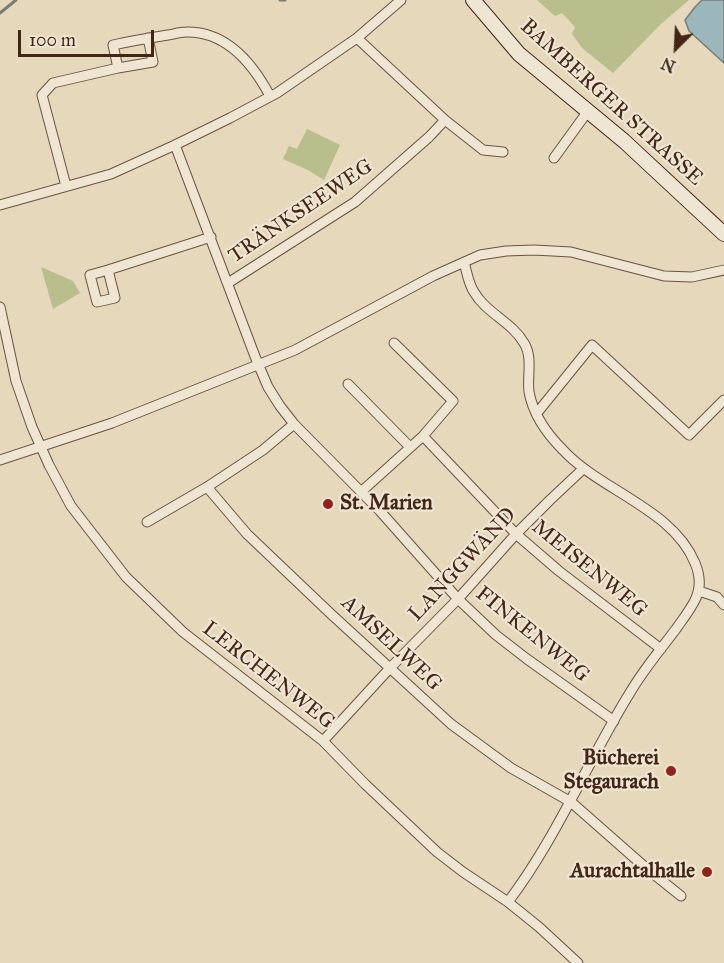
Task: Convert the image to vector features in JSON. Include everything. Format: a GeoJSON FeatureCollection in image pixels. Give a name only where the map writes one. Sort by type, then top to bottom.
{"type":"FeatureCollection","features":[{"type":"Feature","properties":{"kind":"main road","name":"BAMBERGER STRASSE"},"geometry":{"type":"LineString","coordinates":[[474,0],[519,54],[662,174],[724,234]]}},
{"type":"Feature","properties":{"kind":"street"},"geometry":{"type":"LineString","coordinates":[[0,205],[111,174],[175,146],[270,96],[357,38],[401,0]]}},
{"type":"Feature","properties":{"kind":"street"},"geometry":{"type":"LineString","coordinates":[[118,68],[113,45],[186,32],[209,34],[227,43],[248,61],[270,96]]}},
{"type":"Feature","properties":{"kind":"street"},"geometry":{"type":"LineString","coordinates":[[66,186],[42,95],[53,83],[153,62],[148,38]]}},
{"type":"Feature","properties":{"kind":"street"},"geometry":{"type":"LineString","coordinates":[[357,38],[445,120],[483,150],[503,152]]}},
{"type":"Feature","properties":{"kind":"street"},"geometry":{"type":"LineString","coordinates":[[554,158],[588,111]]}},
{"type":"Feature","properties":{"kind":"street","name":"TRÄNKSEEWEG"},"geometry":{"type":"LineString","coordinates":[[228,283],[356,202],[445,120]]}},
{"type":"Feature","properties":{"kind":"street","name":"FINKENWEG"},"geometry":{"type":"LineString","coordinates":[[175,146],[258,364],[268,387],[280,406],[294,424],[380,511],[458,599],[496,635],[614,721]]}},
{"type":"Feature","properties":{"kind":"street"},"geometry":{"type":"LineString","coordinates":[[108,270],[211,237]]}},
{"type":"Feature","properties":{"kind":"street"},"geometry":{"type":"LineString","coordinates":[[0,460],[112,423],[295,350],[433,276],[480,255],[506,250],[571,252],[664,276],[692,277],[724,270]]}},
{"type":"Feature","properties":{"kind":"street"},"geometry":{"type":"LineString","coordinates":[[464,262],[470,285],[475,294],[487,309],[518,334],[526,345],[529,362],[529,392],[545,428],[563,451],[583,469],[661,520],[675,533],[686,544],[700,580],[699,591],[690,610],[632,689],[571,802],[536,861],[508,902]]}},
{"type":"Feature","properties":{"kind":"street","name":"LERCHENWEG"},"geometry":{"type":"LineString","coordinates":[[0,307],[16,381],[41,447],[71,506],[126,577],[183,632],[323,741],[437,852],[508,902],[578,963]]}},
{"type":"Feature","properties":{"kind":"street"},"geometry":{"type":"LineString","coordinates":[[362,492],[423,436],[453,401],[394,342]]}},
{"type":"Feature","properties":{"kind":"street"},"geometry":{"type":"LineString","coordinates":[[537,413],[592,345],[689,435],[724,400]]}},
{"type":"Feature","properties":{"kind":"street"},"geometry":{"type":"LineString","coordinates":[[348,384],[410,447]]}},
{"type":"Feature","properties":{"kind":"street"},"geometry":{"type":"LineString","coordinates":[[147,522],[207,487],[263,450],[294,424]]}},
{"type":"Feature","properties":{"kind":"street","name":"MEISENWEG"},"geometry":{"type":"LineString","coordinates":[[423,436],[516,534],[559,571],[662,648]]}},
{"type":"Feature","properties":{"kind":"street","name":"LANGGWÄND"},"geometry":{"type":"LineString","coordinates":[[323,741],[458,599],[516,534],[583,469]]}},
{"type":"Feature","properties":{"kind":"street","name":"AMSELWEG"},"geometry":{"type":"LineString","coordinates":[[207,487],[247,534],[460,730],[511,768],[571,802],[681,896]]}},
{"type":"Feature","properties":{"kind":"street"},"geometry":{"type":"LineString","coordinates":[[699,591],[717,597],[724,605]]}},
{"type":"Feature","properties":{"kind":"green space"},"geometry":{"type":"Polygon","coordinates":[[[537,0],[689,0],[661,24],[613,73],[582,48],[572,34],[575,27],[562,13],[555,16],[537,0]]]}},
{"type":"Feature","properties":{"kind":"green space"},"geometry":{"type":"Polygon","coordinates":[[[307,129],[340,145],[324,180],[283,159],[289,146],[297,149],[307,129]]]}},
{"type":"Feature","properties":{"kind":"green space"},"geometry":{"type":"Polygon","coordinates":[[[41,267],[73,281],[80,293],[53,309],[41,267]]]}},
{"type":"Feature","properties":{"kind":"water"},"geometry":{"type":"Polygon","coordinates":[[[702,0],[724,0],[724,63],[689,31],[685,20],[702,0]]]}},
{"type":"Feature","properties":{"kind":"waterway"},"geometry":{"type":"LineString","coordinates":[[0,13],[16,0]]}},
{"type":"Feature","properties":{"kind":"waterway"},"geometry":{"type":"LineString","coordinates":[[280,0],[285,0]]}},
{"type":"Feature","properties":{"kind":"place","name":"St. Marien"},"geometry":{"type":"Point","coordinates":[328,504]}},
{"type":"Feature","properties":{"kind":"place","name":"Bücherei Stegaurach"},"geometry":{"type":"Point","coordinates":[671,771]}},
{"type":"Feature","properties":{"kind":"place","name":"Aurachtalhalle"},"geometry":{"type":"Point","coordinates":[707,872]}}]}
